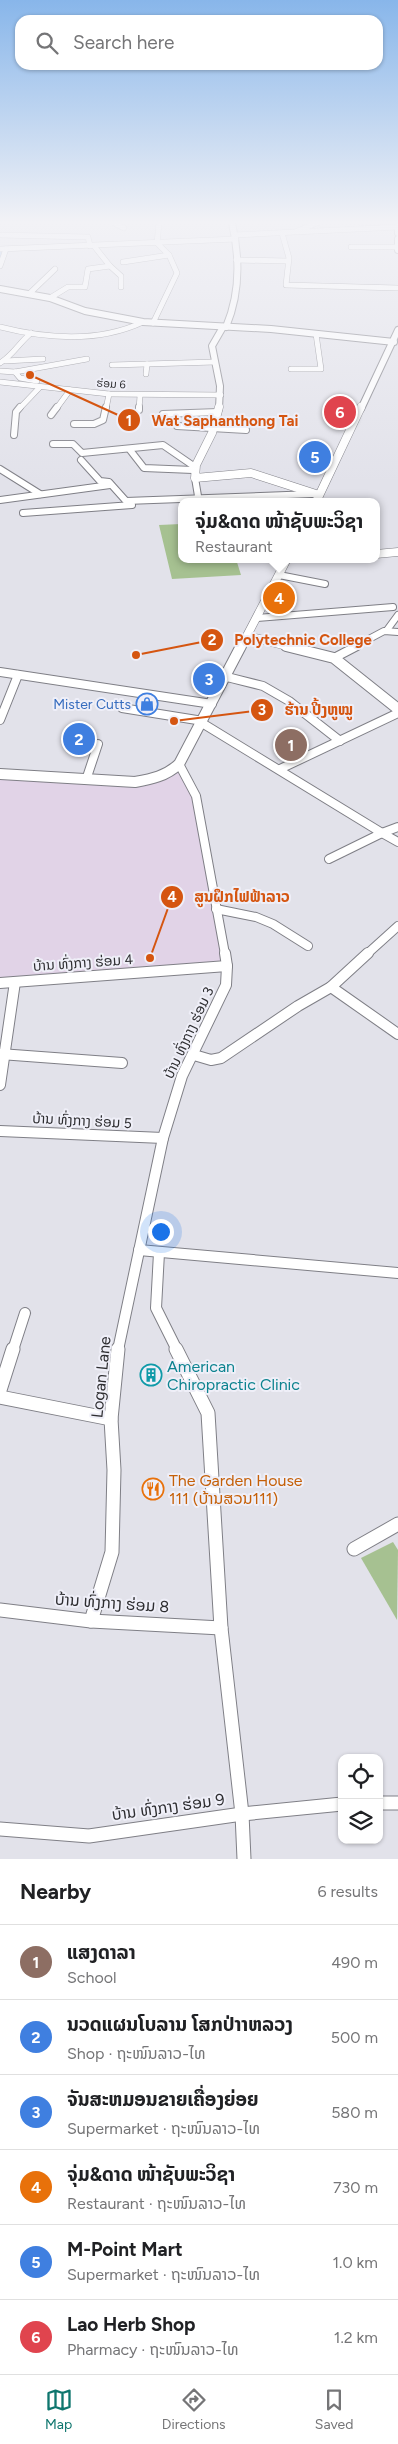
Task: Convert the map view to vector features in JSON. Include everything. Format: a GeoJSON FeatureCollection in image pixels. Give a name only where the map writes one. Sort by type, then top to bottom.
{"type":"FeatureCollection","features":[{"type":"Feature","properties":{"kind":"street"},"geometry":{"type":"LineString","coordinates":[[82,310],[143,322],[316,334],[394,342]]}},
{"type":"Feature","properties":{"kind":"street"},"geometry":{"type":"LineString","coordinates":[[153,323],[160,310]]}},
{"type":"Feature","properties":{"kind":"street"},"geometry":{"type":"LineString","coordinates":[[199,498],[194,472],[214,429],[221,395],[221,380],[213,341],[224,327],[233,310]]}},
{"type":"Feature","properties":{"kind":"street"},"geometry":{"type":"LineString","coordinates":[[0,327],[63,337],[116,333],[143,322]]}},
{"type":"Feature","properties":{"kind":"street"},"geometry":{"type":"LineString","coordinates":[[316,497],[394,342],[398,330]]}},
{"type":"Feature","properties":{"kind":"street"},"geometry":{"type":"LineString","coordinates":[[2,362],[12,356],[16,346],[31,333]]}},
{"type":"Feature","properties":{"kind":"street"},"geometry":{"type":"LineString","coordinates":[[291,369],[320,369],[316,334]]}},
{"type":"Feature","properties":{"kind":"street"},"geometry":{"type":"LineString","coordinates":[[59,345],[63,337]]}},
{"type":"Feature","properties":{"kind":"street"},"geometry":{"type":"LineString","coordinates":[[2,362],[43,358]]}},
{"type":"Feature","properties":{"kind":"street"},"geometry":{"type":"LineString","coordinates":[[0,371],[16,372],[56,362],[87,360]]}},
{"type":"Feature","properties":{"kind":"street"},"geometry":{"type":"LineString","coordinates":[[112,365],[216,362]]}},
{"type":"Feature","properties":{"kind":"street"},"geometry":{"type":"LineString","coordinates":[[146,374],[148,364]]}},
{"type":"Feature","properties":{"kind":"street"},"geometry":{"type":"LineString","coordinates":[[16,372],[20,378],[37,380]]}},
{"type":"Feature","properties":{"kind":"street","name":"ຮ່ອມ 6"},"geometry":{"type":"LineString","coordinates":[[0,382],[40,388],[140,396],[221,395]]}},
{"type":"Feature","properties":{"kind":"street"},"geometry":{"type":"LineString","coordinates":[[14,435],[16,412],[40,388]]}},
{"type":"Feature","properties":{"kind":"street"},"geometry":{"type":"LineString","coordinates":[[51,416],[70,390]]}},
{"type":"Feature","properties":{"kind":"street"},"geometry":{"type":"LineString","coordinates":[[74,424],[94,424],[103,420],[109,394]]}},
{"type":"Feature","properties":{"kind":"street"},"geometry":{"type":"LineString","coordinates":[[139,410],[140,396]]}},
{"type":"Feature","properties":{"kind":"street"},"geometry":{"type":"LineString","coordinates":[[163,414],[218,412]]}},
{"type":"Feature","properties":{"kind":"street"},"geometry":{"type":"LineString","coordinates":[[177,426],[246,430]]}},
{"type":"Feature","properties":{"kind":"street"},"geometry":{"type":"LineString","coordinates":[[154,437],[194,472]]}},
{"type":"Feature","properties":{"kind":"street"},"geometry":{"type":"LineString","coordinates":[[53,444],[73,444],[80,453],[130,450],[163,444]]}},
{"type":"Feature","properties":{"kind":"street"},"geometry":{"type":"LineString","coordinates":[[130,450],[144,468],[194,472],[251,473],[316,497]]}},
{"type":"Feature","properties":{"kind":"street"},"geometry":{"type":"LineString","coordinates":[[81,460],[100,481],[112,485],[126,501],[178,500]]}},
{"type":"Feature","properties":{"kind":"street"},"geometry":{"type":"LineString","coordinates":[[0,469],[40,494]]}},
{"type":"Feature","properties":{"kind":"street"},"geometry":{"type":"LineString","coordinates":[[0,500],[112,485]]}},
{"type":"Feature","properties":{"kind":"street"},"geometry":{"type":"LineString","coordinates":[[277,498],[316,497]]}},
{"type":"Feature","properties":{"kind":"street"},"geometry":{"type":"LineString","coordinates":[[23,513],[178,502]]}},
{"type":"Feature","properties":{"kind":"street"},"geometry":{"type":"LineString","coordinates":[[380,554],[398,552]]}},
{"type":"Feature","properties":{"kind":"street"},"geometry":{"type":"LineString","coordinates":[[0,774],[134,782],[153,779],[170,772],[179,764],[203,722],[285,563]]}},
{"type":"Feature","properties":{"kind":"street"},"geometry":{"type":"LineString","coordinates":[[279,575],[325,584]]}},
{"type":"Feature","properties":{"kind":"street"},"geometry":{"type":"LineString","coordinates":[[256,618],[392,607]]}},
{"type":"Feature","properties":{"kind":"street"},"geometry":{"type":"LineString","coordinates":[[334,658],[388,630],[398,616]]}},
{"type":"Feature","properties":{"kind":"street"},"geometry":{"type":"LineString","coordinates":[[388,630],[398,632]]}},
{"type":"Feature","properties":{"kind":"street"},"geometry":{"type":"LineString","coordinates":[[248,636],[334,658],[398,708]]}},
{"type":"Feature","properties":{"kind":"street"},"geometry":{"type":"LineString","coordinates":[[0,672],[212,704]]}},
{"type":"Feature","properties":{"kind":"street"},"geometry":{"type":"LineString","coordinates":[[0,720],[18,675]]}},
{"type":"Feature","properties":{"kind":"street"},"geometry":{"type":"LineString","coordinates":[[226,677],[263,686],[289,701],[340,741]]}},
{"type":"Feature","properties":{"kind":"street"},"geometry":{"type":"LineString","coordinates":[[122,708],[203,722],[398,842]]}},
{"type":"Feature","properties":{"kind":"street"},"geometry":{"type":"LineString","coordinates":[[280,769],[398,713]]}},
{"type":"Feature","properties":{"kind":"street"},"geometry":{"type":"LineString","coordinates":[[86,780],[98,744]]}},
{"type":"Feature","properties":{"kind":"street","name":"ບ້ານ ທົ່ງກາງ ຮ່ອມ 3"},"geometry":{"type":"LineString","coordinates":[[163,1138],[182,1076],[194,1055],[226,985],[228,966],[196,796],[179,764]]}},
{"type":"Feature","properties":{"kind":"street"},"geometry":{"type":"LineString","coordinates":[[329,859],[398,827]]}},
{"type":"Feature","properties":{"kind":"street"},"geometry":{"type":"LineString","coordinates":[[216,910],[256,917],[273,924],[308,946]]}},
{"type":"Feature","properties":{"kind":"street"},"geometry":{"type":"LineString","coordinates":[[194,1055],[211,1060],[221,1058],[298,1006],[331,987],[398,926]]}},
{"type":"Feature","properties":{"kind":"street","name":"ບ້ານ ທົ່ງກາງ ຮ່ອມ 4"},"geometry":{"type":"LineString","coordinates":[[0,983],[228,966]]}},
{"type":"Feature","properties":{"kind":"street"},"geometry":{"type":"LineString","coordinates":[[0,1085],[2,1054],[15,982]]}},
{"type":"Feature","properties":{"kind":"street"},"geometry":{"type":"LineString","coordinates":[[331,987],[398,1034]]}},
{"type":"Feature","properties":{"kind":"street"},"geometry":{"type":"LineString","coordinates":[[2,1054],[122,1063]]}},
{"type":"Feature","properties":{"kind":"street","name":"ບ້ານ ທົ່ງກາງ ຮ່ອມ 5"},"geometry":{"type":"LineString","coordinates":[[0,1131],[163,1138]]}},
{"type":"Feature","properties":{"kind":"street","name":"Logan Lane"},"geometry":{"type":"LineString","coordinates":[[91,1621],[112,1552],[114,1470],[111,1419],[118,1350],[163,1138]]}},
{"type":"Feature","properties":{"kind":"street"},"geometry":{"type":"LineString","coordinates":[[139,1250],[398,1273]]}},
{"type":"Feature","properties":{"kind":"street"},"geometry":{"type":"LineString","coordinates":[[159,1253],[156,1308],[208,1413],[221,1628],[242,1814],[244,1859]]}},
{"type":"Feature","properties":{"kind":"street"},"geometry":{"type":"LineString","coordinates":[[0,1390],[25,1313]]}},
{"type":"Feature","properties":{"kind":"street"},"geometry":{"type":"LineString","coordinates":[[0,1397],[111,1419]]}},
{"type":"Feature","properties":{"kind":"street"},"geometry":{"type":"LineString","coordinates":[[354,1549],[398,1524]]}},
{"type":"Feature","properties":{"kind":"street","name":"ບ້ານ ທົ່ງກາງ ຮ່ອມ 8"},"geometry":{"type":"LineString","coordinates":[[0,1610],[91,1621],[221,1628]]}},
{"type":"Feature","properties":{"kind":"street"},"geometry":{"type":"LineString","coordinates":[[383,1803],[398,1803]]}},
{"type":"Feature","properties":{"kind":"street","name":"ບ້ານ ທົ່ງກາງ ຮ່ອມ 9"},"geometry":{"type":"LineString","coordinates":[[0,1829],[89,1836],[242,1814],[338,1804]]}},
{"type":"Feature","properties":{"kind":"shaded area"},"geometry":{"type":"Polygon","coordinates":[[[178,767],[194,797],[224,964],[0,980],[0,776],[114,783],[178,767]]]}},
{"type":"Feature","properties":{"kind":"green space"},"geometry":{"type":"Polygon","coordinates":[[[178,524],[178,563],[237,563],[241,575],[172,579],[159,525],[178,524]]]}},
{"type":"Feature","properties":{"kind":"green space"},"geometry":{"type":"Polygon","coordinates":[[[393,1542],[398,1550],[397,1620],[361,1558],[393,1542]]]}},
{"type":"Feature","properties":{"kind":"place","name":"Wat Saphanthong Tai"},"geometry":{"type":"Point","coordinates":[30,375]}},
{"type":"Feature","properties":{"kind":"place","name":"Lao Herb Shop"},"geometry":{"type":"Point","coordinates":[340,412]}},
{"type":"Feature","properties":{"kind":"place","name":"M-Point Mart"},"geometry":{"type":"Point","coordinates":[315,457]}},
{"type":"Feature","properties":{"kind":"place","name":"ຈຸ່ມ&ດາດ ໜ້າຊັບພະວິຊາ"},"geometry":{"type":"Point","coordinates":[279,598]}},
{"type":"Feature","properties":{"kind":"place","name":"Polytechnic College"},"geometry":{"type":"Point","coordinates":[136,655]}},
{"type":"Feature","properties":{"kind":"place","name":"ຈັນສະຫມອນຂາຍເຄື່ອງຍ່ອຍ"},"geometry":{"type":"Point","coordinates":[209,679]}},
{"type":"Feature","properties":{"kind":"place","name":"Mister Cutts"},"geometry":{"type":"Point","coordinates":[147,704]}},
{"type":"Feature","properties":{"kind":"place","name":"ຮ້ານ ປີ້ງຫູໝູ"},"geometry":{"type":"Point","coordinates":[174,721]}},
{"type":"Feature","properties":{"kind":"place","name":"ນວດແຜນໂບລານ ໂສກປ່າາຫລວງ"},"geometry":{"type":"Point","coordinates":[79,739]}},
{"type":"Feature","properties":{"kind":"place","name":"ແສງດາລາ"},"geometry":{"type":"Point","coordinates":[291,745]}},
{"type":"Feature","properties":{"kind":"place","name":"ສູນຝຶກໄຟຟ້າລາວ"},"geometry":{"type":"Point","coordinates":[150,958]}},
{"type":"Feature","properties":{"kind":"place","name":"American Chiropractic Clinic"},"geometry":{"type":"Point","coordinates":[151,1375]}},
{"type":"Feature","properties":{"kind":"place","name":"The Garden House 111 (ບ້ານສວນ111)"},"geometry":{"type":"Point","coordinates":[153,1489]}}]}
